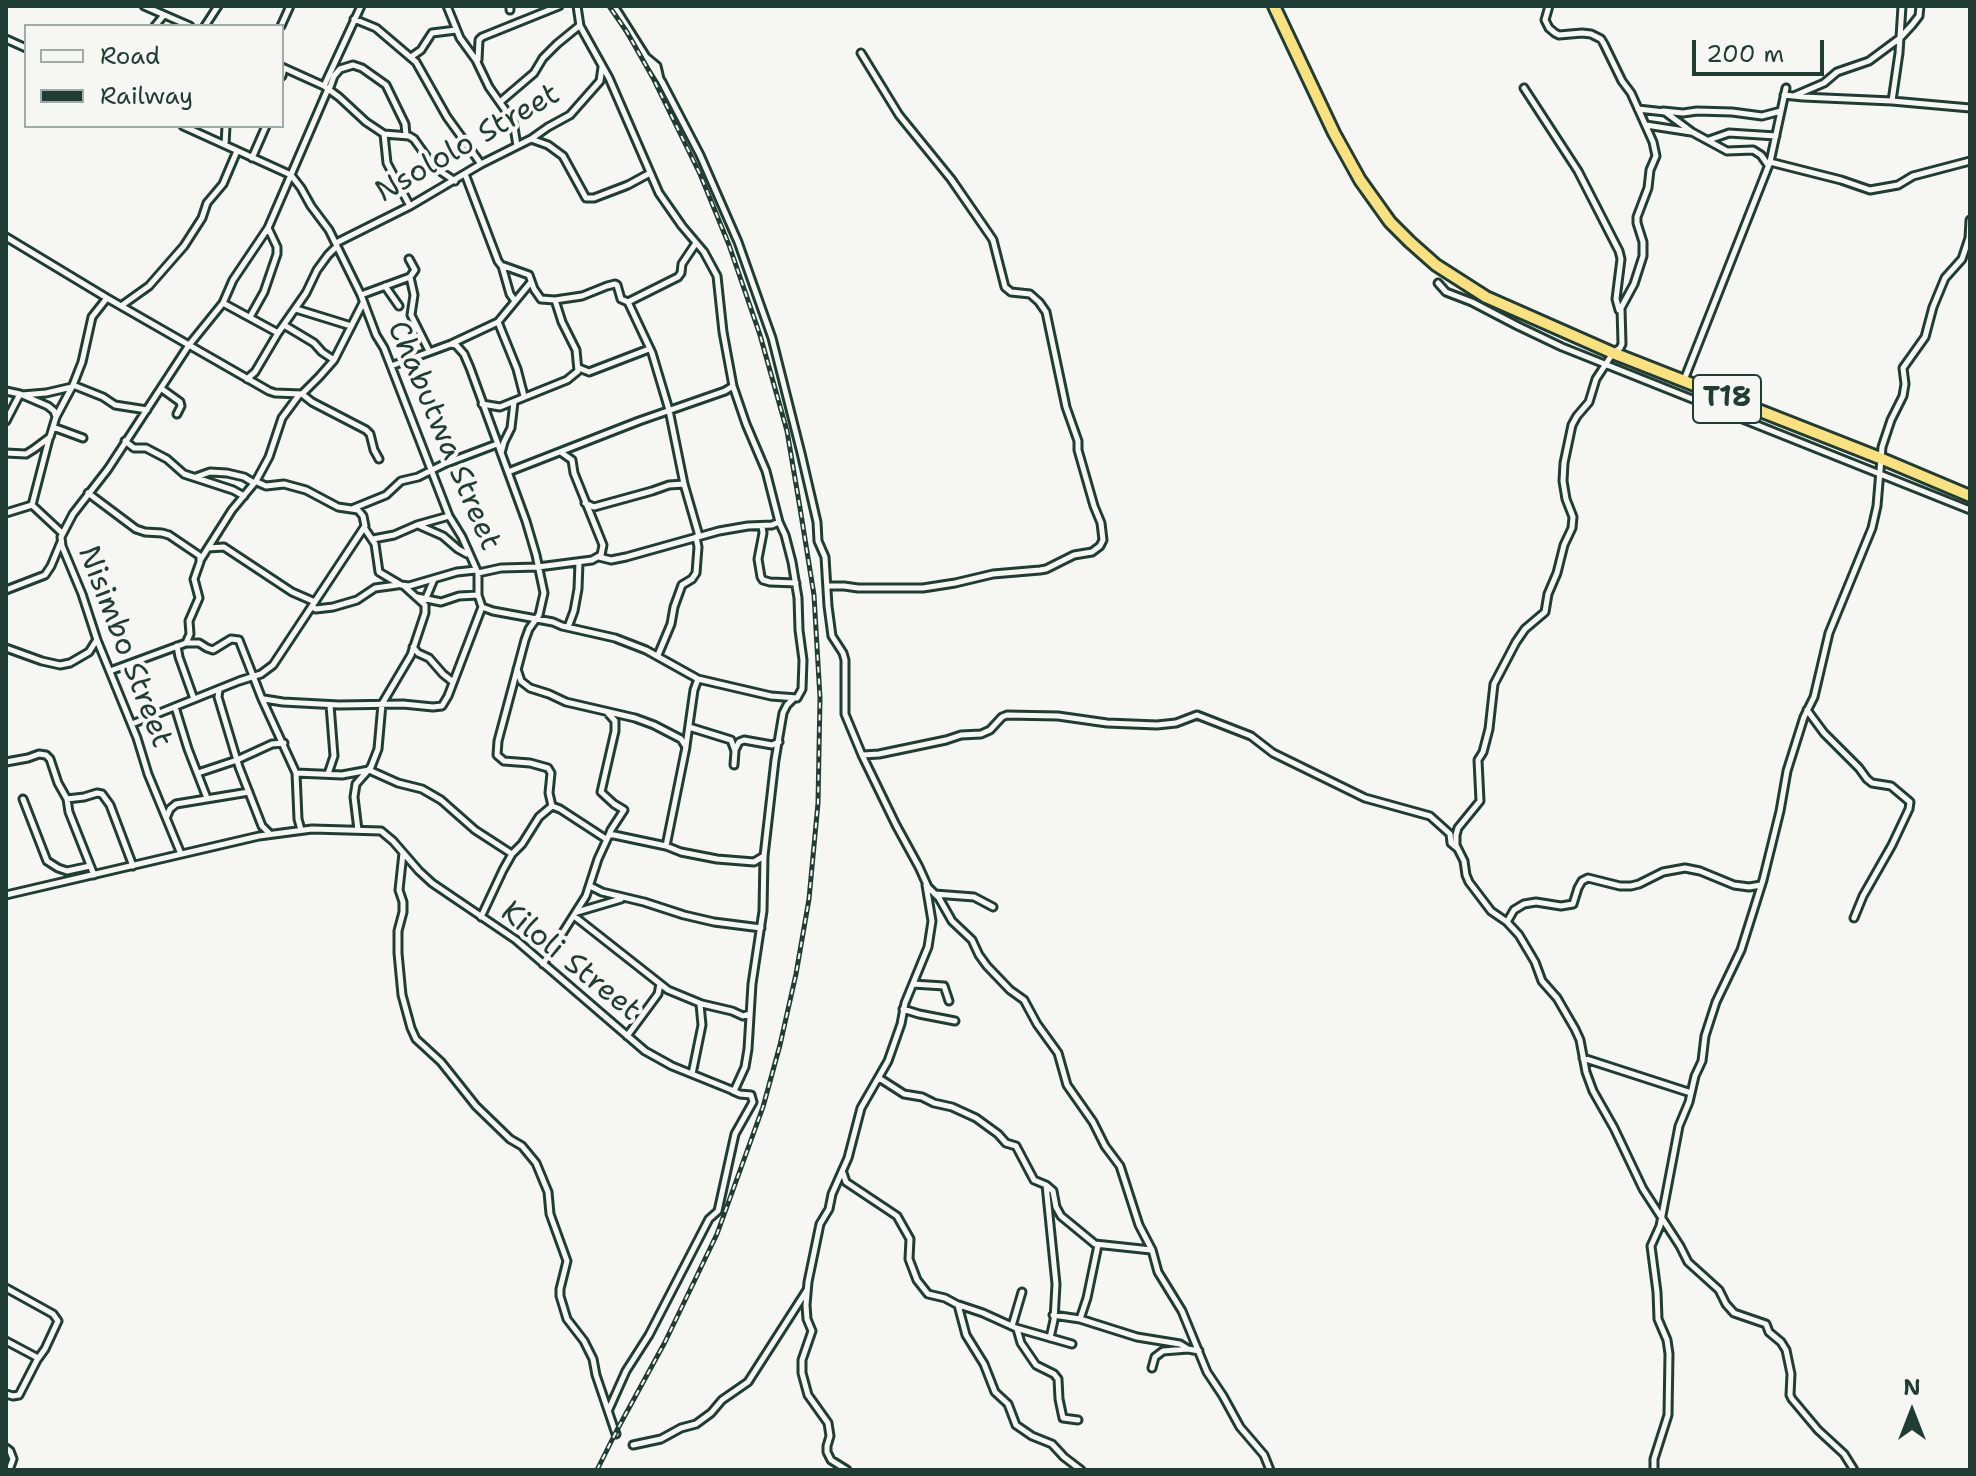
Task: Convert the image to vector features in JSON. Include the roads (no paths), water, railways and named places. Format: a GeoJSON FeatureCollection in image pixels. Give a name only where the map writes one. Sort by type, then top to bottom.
{"type":"FeatureCollection","features":[{"type":"Feature","properties":{"kind":"highway","name":"T18"},"geometry":{"type":"LineString","coordinates":[[1274,6],[1334,133],[1360,180],[1398,231],[1436,265],[1486,297],[1613,353],[1970,496]]}},
{"type":"Feature","properties":{"kind":"street"},"geometry":{"type":"LineString","coordinates":[[144,6],[185,24]]}},
{"type":"Feature","properties":{"kind":"street"},"geometry":{"type":"LineString","coordinates":[[206,24],[218,6]]}},
{"type":"Feature","properties":{"kind":"street","name":"Nisimbo Street"},"geometry":{"type":"LineString","coordinates":[[181,854],[97,640],[61,542],[62,533],[148,410],[189,345],[223,303],[233,280],[268,228],[361,6]]}},
{"type":"Feature","properties":{"kind":"street"},"geometry":{"type":"LineString","coordinates":[[447,6],[456,30],[513,121],[517,146]]}},
{"type":"Feature","properties":{"kind":"street"},"geometry":{"type":"LineString","coordinates":[[478,64],[479,40],[482,37],[559,6]]}},
{"type":"Feature","properties":{"kind":"street"},"geometry":{"type":"LineString","coordinates":[[577,6],[580,26],[609,78],[665,202],[704,252],[717,276],[733,386],[766,471],[796,583],[803,669],[801,694],[787,705],[783,713],[764,856],[761,928],[745,1067],[733,1091],[751,1095],[753,1102],[735,1134],[718,1211],[709,1219],[649,1335],[626,1371],[609,1409]]}},
{"type":"Feature","properties":{"kind":"street"},"geometry":{"type":"LineString","coordinates":[[614,6],[660,80],[700,155],[725,209],[772,338],[817,522],[818,541],[825,557],[832,636],[845,660],[845,714],[926,884],[932,927],[928,947],[903,1009],[888,1061],[861,1108],[843,1172],[820,1224],[807,1289],[806,1313],[812,1331],[802,1360],[802,1373],[808,1395],[828,1423],[828,1455],[847,1470]]}},
{"type":"Feature","properties":{"kind":"street"},"geometry":{"type":"LineString","coordinates":[[1549,6],[1545,19],[1555,33],[1586,33],[1601,39],[1631,93],[1655,145],[1656,156],[1636,219],[1643,242],[1643,256],[1634,284],[1623,302],[1622,344],[1593,385],[1589,402],[1572,425],[1563,481],[1573,524],[1548,594],[1545,612],[1525,629],[1494,684],[1489,729],[1478,760],[1480,801],[1458,828],[1458,849],[1469,882],[1494,914],[1519,935],[1542,981],[1558,999],[1575,1029],[1593,1091],[1643,1189],[1662,1215],[1688,1262],[1719,1290],[1732,1312],[1764,1323],[1783,1346],[1791,1370],[1791,1398],[1818,1430],[1841,1450],[1854,1470]]}},
{"type":"Feature","properties":{"kind":"street"},"geometry":{"type":"LineString","coordinates":[[1892,101],[1902,6]]}},
{"type":"Feature","properties":{"kind":"street"},"geometry":{"type":"LineString","coordinates":[[1793,96],[1818,87],[1837,72],[1869,61],[1900,38],[1918,17],[1920,6]]}},
{"type":"Feature","properties":{"kind":"street"},"geometry":{"type":"LineString","coordinates":[[157,24],[164,15]]}},
{"type":"Feature","properties":{"kind":"street"},"geometry":{"type":"LineString","coordinates":[[354,19],[376,28],[419,65],[447,117],[481,164]]}},
{"type":"Feature","properties":{"kind":"street"},"geometry":{"type":"LineString","coordinates":[[500,102],[534,73],[557,44],[580,26]]}},
{"type":"Feature","properties":{"kind":"street"},"geometry":{"type":"LineString","coordinates":[[411,57],[421,50],[432,33],[456,30]]}},
{"type":"Feature","properties":{"kind":"street"},"geometry":{"type":"LineString","coordinates":[[827,586],[923,588],[993,574],[1040,570],[1074,555],[1092,552],[1103,540],[1101,523],[1078,450],[1078,439],[1066,407],[1046,312],[1030,294],[1011,292],[1005,287],[989,234],[951,179],[900,117],[861,53]]}},
{"type":"Feature","properties":{"kind":"street"},"geometry":{"type":"LineString","coordinates":[[327,89],[343,67],[353,65],[362,68],[386,85],[405,124],[406,135]]}},
{"type":"Feature","properties":{"kind":"street","name":"Nsololo Street"},"geometry":{"type":"LineString","coordinates":[[337,244],[570,115],[600,81],[602,66]]}},
{"type":"Feature","properties":{"kind":"street"},"geometry":{"type":"LineString","coordinates":[[284,68],[327,89],[384,134],[406,135],[414,139],[434,167],[455,181]]}},
{"type":"Feature","properties":{"kind":"street"},"geometry":{"type":"LineString","coordinates":[[1524,88],[1578,171],[1619,251],[1621,259],[1616,299],[1621,315]]}},
{"type":"Feature","properties":{"kind":"street"},"geometry":{"type":"LineString","coordinates":[[1684,380],[1769,164],[1785,91],[1793,96],[1970,108]]}},
{"type":"Feature","properties":{"kind":"street"},"geometry":{"type":"LineString","coordinates":[[1638,109],[1762,116],[1781,111]]}},
{"type":"Feature","properties":{"kind":"street"},"geometry":{"type":"LineString","coordinates":[[1661,111],[1727,151],[1753,150],[1769,164],[1785,164],[1870,190],[1900,184],[1913,176],[1970,161]]}},
{"type":"Feature","properties":{"kind":"street"},"geometry":{"type":"LineString","coordinates":[[1645,125],[1692,132]]}},
{"type":"Feature","properties":{"kind":"street"},"geometry":{"type":"LineString","coordinates":[[187,128],[291,175]]}},
{"type":"Feature","properties":{"kind":"street"},"geometry":{"type":"LineString","coordinates":[[252,158],[265,128]]}},
{"type":"Feature","properties":{"kind":"street"},"geometry":{"type":"LineString","coordinates":[[210,139],[226,129]]}},
{"type":"Feature","properties":{"kind":"street"},"geometry":{"type":"LineString","coordinates":[[225,146],[226,129]]}},
{"type":"Feature","properties":{"kind":"street"},"geometry":{"type":"LineString","coordinates":[[1709,140],[1729,133],[1776,136]]}},
{"type":"Feature","properties":{"kind":"street"},"geometry":{"type":"LineString","coordinates":[[384,134],[387,163],[410,206]]}},
{"type":"Feature","properties":{"kind":"street"},"geometry":{"type":"LineString","coordinates":[[531,139],[548,145],[563,156],[586,198],[628,185],[650,173]]}},
{"type":"Feature","properties":{"kind":"street"},"geometry":{"type":"LineString","coordinates":[[121,306],[149,286],[184,246],[202,218],[207,203],[223,184],[237,151]]}},
{"type":"Feature","properties":{"kind":"street"},"geometry":{"type":"LineString","coordinates":[[465,174],[515,301]]}},
{"type":"Feature","properties":{"kind":"street","name":"Chabutwa Street"},"geometry":{"type":"LineString","coordinates":[[291,175],[337,244],[361,295],[449,516],[477,572],[482,607]]}},
{"type":"Feature","properties":{"kind":"street"},"geometry":{"type":"LineString","coordinates":[[1654,1470],[1669,1399],[1669,1346],[1658,1319],[1651,1256],[1679,1126],[1702,1061],[1705,1036],[1716,1002],[1741,950],[1761,885],[1787,771],[1814,697],[1829,633],[1872,528],[1877,506],[1880,458],[1886,434],[1905,388],[1903,368],[1925,338],[1945,278],[1960,262],[1968,245],[1970,220]]}},
{"type":"Feature","properties":{"kind":"street"},"geometry":{"type":"LineString","coordinates":[[250,317],[264,292],[277,254],[268,228]]}},
{"type":"Feature","properties":{"kind":"street"},"geometry":{"type":"LineString","coordinates":[[6,237],[269,391],[300,394],[366,430],[379,459]]}},
{"type":"Feature","properties":{"kind":"street"},"geometry":{"type":"LineString","coordinates":[[628,302],[678,277],[682,264],[696,243]]}},
{"type":"Feature","properties":{"kind":"street"},"geometry":{"type":"LineString","coordinates":[[247,379],[261,363],[317,270],[337,244]]}},
{"type":"Feature","properties":{"kind":"street"},"geometry":{"type":"LineString","coordinates":[[361,295],[410,277],[415,270],[409,259]]}},
{"type":"Feature","properties":{"kind":"street"},"geometry":{"type":"LineString","coordinates":[[501,265],[530,277],[541,299],[582,296],[615,284],[621,299],[628,302],[649,348],[669,410],[698,547],[696,573],[682,585],[671,624],[657,656]]}},
{"type":"Feature","properties":{"kind":"street"},"geometry":{"type":"LineString","coordinates":[[410,277],[414,295],[411,315],[429,351]]}},
{"type":"Feature","properties":{"kind":"street"},"geometry":{"type":"LineString","coordinates":[[391,366],[451,344],[498,322],[531,282]]}},
{"type":"Feature","properties":{"kind":"street"},"geometry":{"type":"LineString","coordinates":[[1438,283],[1446,292],[1539,337],[1970,510]]}},
{"type":"Feature","properties":{"kind":"street"},"geometry":{"type":"LineString","coordinates":[[385,286],[399,306]]}},
{"type":"Feature","properties":{"kind":"street"},"geometry":{"type":"LineString","coordinates":[[32,505],[56,417],[82,362],[92,317],[107,298]]}},
{"type":"Feature","properties":{"kind":"street"},"geometry":{"type":"LineString","coordinates":[[487,416],[500,407],[567,380],[578,371],[572,341],[555,300]]}},
{"type":"Feature","properties":{"kind":"street"},"geometry":{"type":"LineString","coordinates":[[186,643],[190,634],[190,616],[199,598],[194,579],[201,559],[232,510],[255,483],[269,457],[282,418],[300,394],[334,360],[363,302]]}},
{"type":"Feature","properties":{"kind":"street"},"geometry":{"type":"LineString","coordinates":[[223,303],[278,333]]}},
{"type":"Feature","properties":{"kind":"street"},"geometry":{"type":"LineString","coordinates":[[296,309],[351,326]]}},
{"type":"Feature","properties":{"kind":"street"},"geometry":{"type":"LineString","coordinates":[[498,322],[517,369],[524,397]]}},
{"type":"Feature","properties":{"kind":"street"},"geometry":{"type":"LineString","coordinates":[[284,325],[334,360]]}},
{"type":"Feature","properties":{"kind":"street"},"geometry":{"type":"LineString","coordinates":[[451,344],[464,354],[534,547],[544,593],[542,607],[525,640],[497,755],[504,761],[548,768],[551,773],[549,797],[552,806],[608,837],[614,835],[725,860],[754,862],[764,856]]}},
{"type":"Feature","properties":{"kind":"street"},"geometry":{"type":"LineString","coordinates":[[579,368],[589,372],[649,348]]}},
{"type":"Feature","properties":{"kind":"street"},"geometry":{"type":"LineString","coordinates":[[21,394],[46,393],[73,386],[115,405],[148,410]]}},
{"type":"Feature","properties":{"kind":"street"},"geometry":{"type":"LineString","coordinates":[[508,472],[733,386]]}},
{"type":"Feature","properties":{"kind":"street"},"geometry":{"type":"LineString","coordinates":[[162,389],[180,402],[177,414]]}},
{"type":"Feature","properties":{"kind":"street"},"geometry":{"type":"LineString","coordinates":[[6,391],[52,408],[56,417]]}},
{"type":"Feature","properties":{"kind":"street"},"geometry":{"type":"LineString","coordinates":[[6,421],[21,394]]}},
{"type":"Feature","properties":{"kind":"street"},"geometry":{"type":"LineString","coordinates":[[500,455],[513,424],[514,401]]}},
{"type":"Feature","properties":{"kind":"street"},"geometry":{"type":"LineString","coordinates":[[482,404],[500,407]]}},
{"type":"Feature","properties":{"kind":"street"},"geometry":{"type":"LineString","coordinates":[[53,427],[83,438]]}},
{"type":"Feature","properties":{"kind":"street"},"geometry":{"type":"LineString","coordinates":[[6,453],[26,454],[50,437]]}},
{"type":"Feature","properties":{"kind":"street"},"geometry":{"type":"LineString","coordinates":[[125,441],[134,448],[146,448],[167,459],[184,474],[244,496]]}},
{"type":"Feature","properties":{"kind":"street"},"geometry":{"type":"LineString","coordinates":[[353,508],[386,495],[401,481],[497,444]]}},
{"type":"Feature","properties":{"kind":"street"},"geometry":{"type":"LineString","coordinates":[[581,444],[572,460],[574,473],[603,545],[599,557]]}},
{"type":"Feature","properties":{"kind":"street"},"geometry":{"type":"LineString","coordinates":[[561,452],[572,460]]}},
{"type":"Feature","properties":{"kind":"street"},"geometry":{"type":"LineString","coordinates":[[195,478],[210,472],[227,473],[268,486],[284,484],[306,490],[338,507],[358,510],[372,538],[379,572],[402,585],[425,605],[411,655],[382,704],[378,749],[369,770],[354,790],[358,830]]}},
{"type":"Feature","properties":{"kind":"street"},"geometry":{"type":"LineString","coordinates":[[585,503],[594,507],[669,485],[684,484]]}},
{"type":"Feature","properties":{"kind":"street"},"geometry":{"type":"LineString","coordinates":[[88,493],[136,529],[169,535],[201,559]]}},
{"type":"Feature","properties":{"kind":"street"},"geometry":{"type":"LineString","coordinates":[[6,513],[32,505]]}},
{"type":"Feature","properties":{"kind":"street"},"geometry":{"type":"LineString","coordinates":[[32,505],[62,533]]}},
{"type":"Feature","properties":{"kind":"street"},"geometry":{"type":"LineString","coordinates":[[590,517],[594,507]]}},
{"type":"Feature","properties":{"kind":"street"},"geometry":{"type":"LineString","coordinates":[[358,539],[402,532],[449,516]]}},
{"type":"Feature","properties":{"kind":"street"},"geometry":{"type":"LineString","coordinates":[[207,548],[224,547],[314,604],[316,609],[357,600],[375,588],[434,579],[457,572],[538,567],[599,557],[611,560],[733,528],[779,522]]}},
{"type":"Feature","properties":{"kind":"street"},"geometry":{"type":"LineString","coordinates":[[417,525],[440,534],[469,554]]}},
{"type":"Feature","properties":{"kind":"street"},"geometry":{"type":"LineString","coordinates":[[762,526],[757,566],[761,577],[770,582],[796,583]]}},
{"type":"Feature","properties":{"kind":"street"},"geometry":{"type":"LineString","coordinates":[[132,724],[265,672],[273,665],[365,529]]}},
{"type":"Feature","properties":{"kind":"street"},"geometry":{"type":"LineString","coordinates":[[219,532],[224,547]]}},
{"type":"Feature","properties":{"kind":"street"},"geometry":{"type":"LineString","coordinates":[[6,590],[49,572],[61,542]]}},
{"type":"Feature","properties":{"kind":"street"},"geometry":{"type":"LineString","coordinates":[[568,627],[578,589],[579,562]]}},
{"type":"Feature","properties":{"kind":"street"},"geometry":{"type":"LineString","coordinates":[[426,598],[434,579]]}},
{"type":"Feature","properties":{"kind":"street"},"geometry":{"type":"LineString","coordinates":[[416,597],[445,602],[459,596],[478,595]]}},
{"type":"Feature","properties":{"kind":"street"},"geometry":{"type":"LineString","coordinates":[[262,699],[330,705],[442,706],[482,607],[615,638],[639,647],[698,679],[793,699]]}},
{"type":"Feature","properties":{"kind":"street"},"geometry":{"type":"LineString","coordinates":[[110,671],[186,643],[199,643],[213,650],[231,639],[239,640],[296,773],[301,830]]}},
{"type":"Feature","properties":{"kind":"street"},"geometry":{"type":"LineString","coordinates":[[6,648],[63,665],[89,652],[97,640]]}},
{"type":"Feature","properties":{"kind":"street"},"geometry":{"type":"LineString","coordinates":[[177,646],[194,699]]}},
{"type":"Feature","properties":{"kind":"street"},"geometry":{"type":"LineString","coordinates":[[413,647],[453,682]]}},
{"type":"Feature","properties":{"kind":"street"},"geometry":{"type":"LineString","coordinates":[[517,669],[521,681],[527,686],[566,702],[654,725],[681,739],[686,747]]}},
{"type":"Feature","properties":{"kind":"street"},"geometry":{"type":"LineString","coordinates":[[666,846],[698,679]]}},
{"type":"Feature","properties":{"kind":"street"},"geometry":{"type":"LineString","coordinates":[[219,690],[218,697],[237,760],[262,826],[269,834]]}},
{"type":"Feature","properties":{"kind":"street"},"geometry":{"type":"LineString","coordinates":[[328,774],[334,756],[330,705]]}},
{"type":"Feature","properties":{"kind":"street"},"geometry":{"type":"LineString","coordinates":[[175,707],[207,798]]}},
{"type":"Feature","properties":{"kind":"street"},"geometry":{"type":"LineString","coordinates":[[1807,710],[1822,731],[1867,779],[1872,783],[1891,786],[1910,801],[1892,845],[1854,918]]}},
{"type":"Feature","properties":{"kind":"street"},"geometry":{"type":"LineString","coordinates":[[543,964],[586,896],[611,829],[624,810],[601,792],[616,725],[607,712]]}},
{"type":"Feature","properties":{"kind":"street"},"geometry":{"type":"LineString","coordinates":[[862,755],[961,735],[981,734],[1007,715],[1157,725],[1176,723],[1197,715],[1251,736],[1273,753],[1365,798],[1430,816],[1450,834],[1451,844],[1458,849]]}},
{"type":"Feature","properties":{"kind":"street"},"geometry":{"type":"LineString","coordinates":[[689,727],[731,740],[735,751]]}},
{"type":"Feature","properties":{"kind":"street"},"geometry":{"type":"LineString","coordinates":[[734,765],[739,742],[744,740],[772,745],[779,742]]}},
{"type":"Feature","properties":{"kind":"street"},"geometry":{"type":"LineString","coordinates":[[198,773],[272,744],[284,743]]}},
{"type":"Feature","properties":{"kind":"street"},"geometry":{"type":"LineString","coordinates":[[6,762],[46,755],[67,799],[69,812],[94,875]]}},
{"type":"Feature","properties":{"kind":"street"},"geometry":{"type":"LineString","coordinates":[[296,773],[342,775],[369,770],[422,789],[512,854]]}},
{"type":"Feature","properties":{"kind":"street"},"geometry":{"type":"LineString","coordinates":[[166,817],[176,804],[249,792]]}},
{"type":"Feature","properties":{"kind":"street"},"geometry":{"type":"LineString","coordinates":[[67,799],[97,793],[107,800],[134,866]]}},
{"type":"Feature","properties":{"kind":"street"},"geometry":{"type":"LineString","coordinates":[[23,799],[47,861],[67,871],[90,866]]}},
{"type":"Feature","properties":{"kind":"street"},"geometry":{"type":"LineString","coordinates":[[481,917],[512,854],[539,817],[552,806]]}},
{"type":"Feature","properties":{"kind":"street","name":"Kiloli Street"},"geometry":{"type":"LineString","coordinates":[[6,895],[269,834],[301,830],[381,831],[425,877],[516,940],[654,1057],[733,1091]]}},
{"type":"Feature","properties":{"kind":"street"},"geometry":{"type":"LineString","coordinates":[[404,852],[399,890],[403,912],[398,945],[402,995],[411,1028],[420,1043],[441,1062],[476,1106],[510,1139],[522,1146],[536,1163],[548,1192],[550,1214],[567,1261],[560,1296],[567,1319],[593,1359],[616,1434]]}},
{"type":"Feature","properties":{"kind":"street"},"geometry":{"type":"LineString","coordinates":[[1507,922],[1514,910],[1524,904],[1573,904],[1578,888],[1588,878],[1631,886],[1663,872],[1685,868],[1730,884],[1744,887],[1761,885]]}},
{"type":"Feature","properties":{"kind":"street"},"geometry":{"type":"LineString","coordinates":[[926,884],[950,918],[972,940],[987,966],[1024,1000],[1058,1053],[1067,1085],[1120,1166],[1158,1272],[1182,1311],[1207,1372],[1270,1470]]}},
{"type":"Feature","properties":{"kind":"street"},"geometry":{"type":"LineString","coordinates":[[590,886],[707,920],[761,928]]}},
{"type":"Feature","properties":{"kind":"street"},"geometry":{"type":"LineString","coordinates":[[934,894],[974,897],[993,907]]}},
{"type":"Feature","properties":{"kind":"street"},"geometry":{"type":"LineString","coordinates":[[575,914],[624,897]]}},
{"type":"Feature","properties":{"kind":"street"},"geometry":{"type":"LineString","coordinates":[[575,914],[674,993],[743,1016],[750,1014]]}},
{"type":"Feature","properties":{"kind":"street"},"geometry":{"type":"LineString","coordinates":[[627,1036],[658,994],[660,984]]}},
{"type":"Feature","properties":{"kind":"street"},"geometry":{"type":"LineString","coordinates":[[913,984],[944,986],[949,1001]]}},
{"type":"Feature","properties":{"kind":"street"},"geometry":{"type":"LineString","coordinates":[[692,1074],[702,1025],[700,1004]]}},
{"type":"Feature","properties":{"kind":"street"},"geometry":{"type":"LineString","coordinates":[[903,1009],[955,1021]]}},
{"type":"Feature","properties":{"kind":"street"},"geometry":{"type":"LineString","coordinates":[[1583,1058],[1691,1093]]}},
{"type":"Feature","properties":{"kind":"street"},"geometry":{"type":"LineString","coordinates":[[879,1078],[904,1094],[952,1107],[977,1119],[1006,1143],[1016,1146],[1034,1180],[1053,1191],[1061,1216],[1098,1245],[1152,1250]]}},
{"type":"Feature","properties":{"kind":"street"},"geometry":{"type":"LineString","coordinates":[[843,1172],[846,1182],[897,1216],[910,1239],[909,1259],[917,1280],[929,1295],[1072,1344]]}},
{"type":"Feature","properties":{"kind":"street"},"geometry":{"type":"LineString","coordinates":[[1046,1185],[1055,1267],[1050,1338]]}},
{"type":"Feature","properties":{"kind":"street"},"geometry":{"type":"LineString","coordinates":[[1080,1319],[1098,1245]]}},
{"type":"Feature","properties":{"kind":"street"},"geometry":{"type":"LineString","coordinates":[[6,1288],[53,1314],[58,1321],[19,1395],[6,1394]]}},
{"type":"Feature","properties":{"kind":"street"},"geometry":{"type":"LineString","coordinates":[[633,1445],[661,1439],[696,1424],[748,1382],[807,1289]]}},
{"type":"Feature","properties":{"kind":"street"},"geometry":{"type":"LineString","coordinates":[[1022,1292],[1015,1327],[1021,1343],[1036,1365],[1058,1379],[1063,1418],[1078,1420]]}},
{"type":"Feature","properties":{"kind":"street"},"geometry":{"type":"LineString","coordinates":[[958,1305],[966,1335],[984,1364],[995,1392],[1008,1404],[1016,1425],[1052,1444],[1081,1470]]}},
{"type":"Feature","properties":{"kind":"street"},"geometry":{"type":"LineString","coordinates":[[1053,1315],[1080,1319],[1124,1334],[1180,1344],[1188,1349]]}},
{"type":"Feature","properties":{"kind":"street"},"geometry":{"type":"LineString","coordinates":[[6,1341],[38,1358]]}},
{"type":"Feature","properties":{"kind":"street"},"geometry":{"type":"LineString","coordinates":[[1152,1368],[1158,1353],[1163,1351],[1199,1351]]}},
{"type":"Feature","properties":{"kind":"street"},"geometry":{"type":"LineString","coordinates":[[6,1448],[13,1459],[9,1470]]}},
{"type":"Feature","properties":{"kind":"railway"},"geometry":{"type":"LineString","coordinates":[[597,1470],[665,1342],[717,1234],[763,1107],[796,974],[809,899],[818,803],[820,698],[814,595],[800,508],[787,431],[760,335],[700,174],[653,78],[609,6]]}}]}
